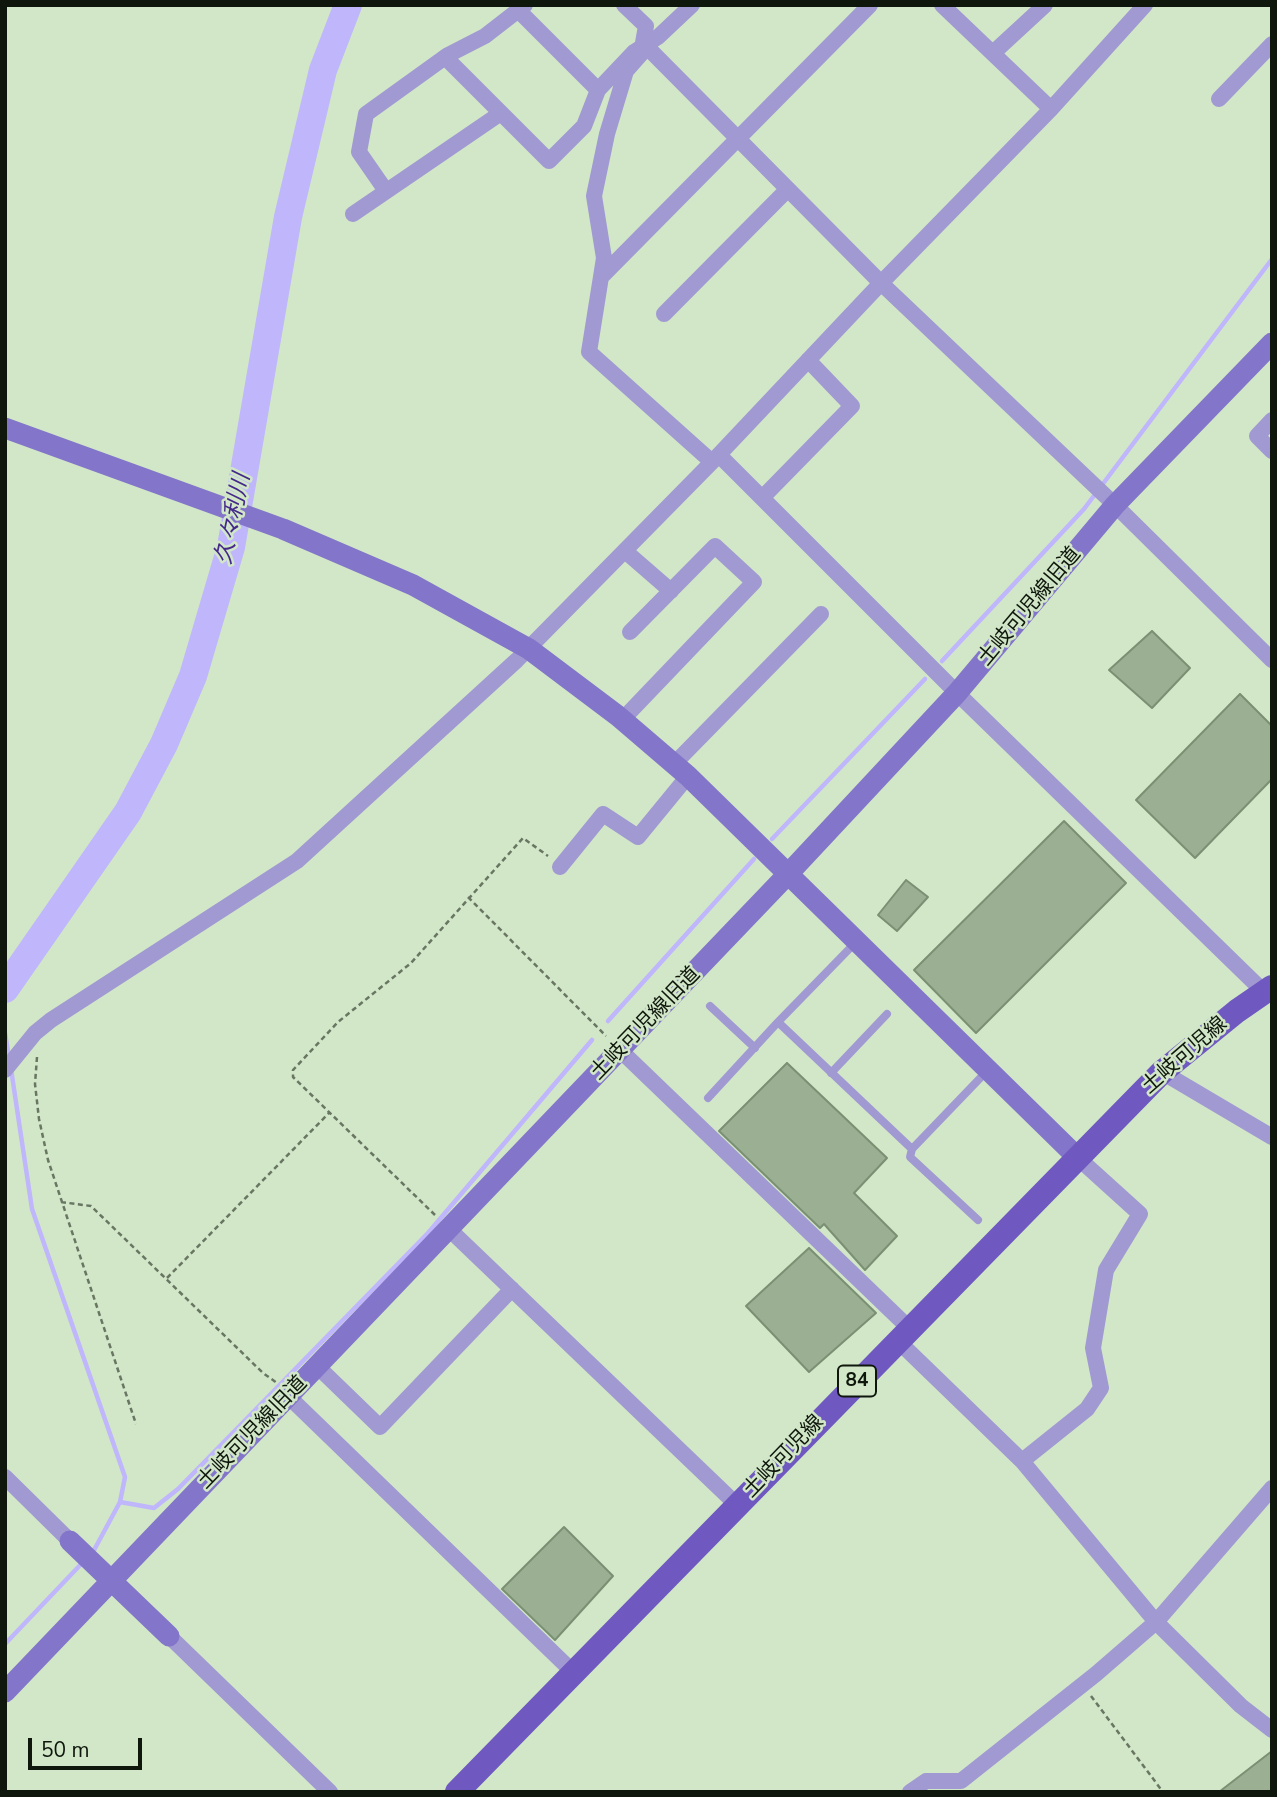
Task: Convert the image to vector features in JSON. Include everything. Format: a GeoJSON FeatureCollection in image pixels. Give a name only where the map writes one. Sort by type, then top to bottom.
{"type":"FeatureCollection","features":[{"type":"Feature","properties":{"kind":"main road","name":"土岐可児線"},"geometry":{"type":"LineString","coordinates":[[470,1788],[573,1672],[1162,1072],[1268,990]]}},
{"type":"Feature","properties":{"kind":"street"},"geometry":{"type":"LineString","coordinates":[[624,5],[646,26],[641,54],[626,71],[607,134],[594,196],[604,258],[589,352],[762,498],[957,693],[1268,990]]}},
{"type":"Feature","properties":{"kind":"street"},"geometry":{"type":"LineString","coordinates":[[446,57],[549,161],[584,126],[598,90],[644,44],[658,37],[692,5]]}},
{"type":"Feature","properties":{"kind":"street"},"geometry":{"type":"LineString","coordinates":[[603,275],[870,5]]}},
{"type":"Feature","properties":{"kind":"street"},"geometry":{"type":"LineString","coordinates":[[942,5],[1051,109]]}},
{"type":"Feature","properties":{"kind":"street"},"geometry":{"type":"LineString","coordinates":[[993,53],[1045,5]]}},
{"type":"Feature","properties":{"kind":"street"},"geometry":{"type":"LineString","coordinates":[[5,1070],[32,1037],[297,862],[528,649],[716,459],[881,283],[1051,109],[1145,5]]}},
{"type":"Feature","properties":{"kind":"street"},"geometry":{"type":"LineString","coordinates":[[386,191],[359,152],[366,114],[446,57],[485,36],[514,10],[598,90]]}},
{"type":"Feature","properties":{"kind":"street"},"geometry":{"type":"LineString","coordinates":[[644,44],[881,283],[1111,501],[1272,660]]}},
{"type":"Feature","properties":{"kind":"street"},"geometry":{"type":"LineString","coordinates":[[1219,99],[1272,44]]}},
{"type":"Feature","properties":{"kind":"street"},"geometry":{"type":"LineString","coordinates":[[354,214],[500,113]]}},
{"type":"Feature","properties":{"kind":"street"},"geometry":{"type":"LineString","coordinates":[[664,314],[788,189]]}},
{"type":"Feature","properties":{"kind":"street","name":"土岐可児線旧道"},"geometry":{"type":"LineString","coordinates":[[5,1692],[105,1574],[318,1367],[789,873],[957,693],[1111,501],[1272,343]]}},
{"type":"Feature","properties":{"kind":"street"},"geometry":{"type":"LineString","coordinates":[[762,498],[852,406],[808,360]]}},
{"type":"Feature","properties":{"kind":"street"},"geometry":{"type":"LineString","coordinates":[[1272,420],[1257,436],[1272,451]]}},
{"type":"Feature","properties":{"kind":"street"},"geometry":{"type":"LineString","coordinates":[[5,428],[283,529],[413,585],[528,649],[622,720],[681,770],[1077,1157],[1140,1214],[1107,1270],[1093,1348],[1101,1388],[1087,1409],[1022,1461]]}},
{"type":"Feature","properties":{"kind":"street"},"geometry":{"type":"LineString","coordinates":[[622,720],[754,582],[715,546],[630,632]]}},
{"type":"Feature","properties":{"kind":"street"},"geometry":{"type":"LineString","coordinates":[[625,551],[671,591]]}},
{"type":"Feature","properties":{"kind":"street"},"geometry":{"type":"LineString","coordinates":[[560,867],[603,814],[638,837],[681,770],[821,614]]}},
{"type":"Feature","properties":{"kind":"street"},"geometry":{"type":"LineString","coordinates":[[620,1050],[903,1334],[1022,1461],[1156,1622],[1241,1706],[1272,1730]]}},
{"type":"Feature","properties":{"kind":"street"},"geometry":{"type":"LineString","coordinates":[[1162,1072],[1272,1136]]}},
{"type":"Feature","properties":{"kind":"street"},"geometry":{"type":"LineString","coordinates":[[450,1230],[737,1505]]}},
{"type":"Feature","properties":{"kind":"street"},"geometry":{"type":"LineString","coordinates":[[318,1367],[380,1427],[512,1289]]}},
{"type":"Feature","properties":{"kind":"street"},"geometry":{"type":"LineString","coordinates":[[289,1396],[573,1672]]}},
{"type":"Feature","properties":{"kind":"street"},"geometry":{"type":"LineString","coordinates":[[5,1476],[330,1792]]}},
{"type":"Feature","properties":{"kind":"street"},"geometry":{"type":"LineString","coordinates":[[910,1792],[926,1782],[961,1781],[1082,1685],[1156,1622],[1272,1488]]}},
{"type":"Feature","properties":{"kind":"lane"},"geometry":{"type":"LineString","coordinates":[[708,1098],[858,941]]}},
{"type":"Feature","properties":{"kind":"lane"},"geometry":{"type":"LineString","coordinates":[[710,1006],[755,1048]]}},
{"type":"Feature","properties":{"kind":"lane"},"geometry":{"type":"LineString","coordinates":[[831,1073],[887,1014]]}},
{"type":"Feature","properties":{"kind":"lane"},"geometry":{"type":"LineString","coordinates":[[778,1022],[912,1149]]}},
{"type":"Feature","properties":{"kind":"lane"},"geometry":{"type":"LineString","coordinates":[[978,1220],[910,1157],[912,1149],[988,1069]]}},
{"type":"Feature","properties":{"kind":"path"},"geometry":{"type":"LineString","coordinates":[[431,1212],[293,1076],[293,1070],[338,1022],[411,963],[523,838],[560,867]]}},
{"type":"Feature","properties":{"kind":"path"},"geometry":{"type":"LineString","coordinates":[[468,897],[620,1050]]}},
{"type":"Feature","properties":{"kind":"path"},"geometry":{"type":"LineString","coordinates":[[32,1037],[39,1119],[61,1202],[136,1424]]}},
{"type":"Feature","properties":{"kind":"path"},"geometry":{"type":"LineString","coordinates":[[167,1279],[330,1113]]}},
{"type":"Feature","properties":{"kind":"path"},"geometry":{"type":"LineString","coordinates":[[61,1202],[90,1206],[263,1373],[272,1378]]}},
{"type":"Feature","properties":{"kind":"path"},"geometry":{"type":"LineString","coordinates":[[1082,1685],[1163,1792]]}},
{"type":"Feature","properties":{"kind":"building"},"geometry":{"type":"Polygon","coordinates":[[[1152,631],[1190,668],[1152,708],[1109,670],[1152,631]]]}},
{"type":"Feature","properties":{"kind":"building"},"geometry":{"type":"Polygon","coordinates":[[[1240,694],[1272,726],[1272,779],[1195,858],[1136,800],[1240,694]]]}},
{"type":"Feature","properties":{"kind":"building"},"geometry":{"type":"Polygon","coordinates":[[[1064,821],[1126,883],[976,1033],[914,970],[1064,821]]]}},
{"type":"Feature","properties":{"kind":"building"},"geometry":{"type":"Polygon","coordinates":[[[906,880],[928,897],[897,931],[878,915],[906,880]]]}},
{"type":"Feature","properties":{"kind":"building"},"geometry":{"type":"Polygon","coordinates":[[[787,1063],[887,1158],[854,1193],[897,1236],[865,1270],[824,1224],[820,1228],[719,1131],[787,1063]]]}},
{"type":"Feature","properties":{"kind":"building"},"geometry":{"type":"Polygon","coordinates":[[[809,1248],[876,1313],[809,1372],[746,1306],[809,1248]]]}},
{"type":"Feature","properties":{"kind":"building"},"geometry":{"type":"Polygon","coordinates":[[[564,1527],[613,1576],[555,1640],[502,1589],[564,1527]]]}},
{"type":"Feature","properties":{"kind":"building"},"geometry":{"type":"Polygon","coordinates":[[[1272,1751],[1272,1792],[1219,1792],[1272,1751]]]}},
{"type":"Feature","properties":{"kind":"waterway","name":"久々利川"},"geometry":{"type":"LineString","coordinates":[[5,989],[128,812],[164,744],[193,676],[231,547],[288,217],[323,70],[348,5]]}},
{"type":"Feature","properties":{"kind":"waterway"},"geometry":{"type":"LineString","coordinates":[[942,661],[1084,509],[1272,259]]}},
{"type":"Feature","properties":{"kind":"waterway"},"geometry":{"type":"LineString","coordinates":[[772,839],[925,679]]}},
{"type":"Feature","properties":{"kind":"waterway"},"geometry":{"type":"LineString","coordinates":[[608,1021],[754,859]]}},
{"type":"Feature","properties":{"kind":"waterway"},"geometry":{"type":"LineString","coordinates":[[5,1033],[9,1057]]}},
{"type":"Feature","properties":{"kind":"waterway"},"geometry":{"type":"LineString","coordinates":[[93,1552],[120,1502],[154,1508],[178,1489],[428,1233],[592,1040]]}},
{"type":"Feature","properties":{"kind":"waterway"},"geometry":{"type":"LineString","coordinates":[[11,1069],[32,1209],[125,1477],[120,1502]]}},
{"type":"Feature","properties":{"kind":"waterway"},"geometry":{"type":"LineString","coordinates":[[5,1644],[84,1561]]}}]}
